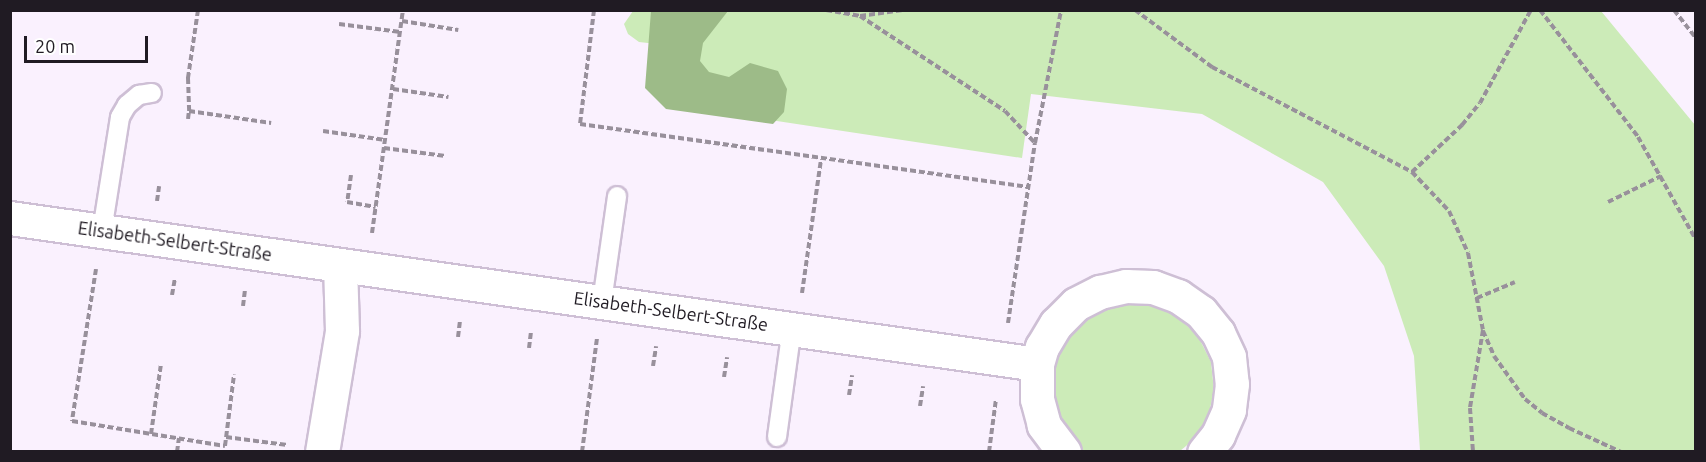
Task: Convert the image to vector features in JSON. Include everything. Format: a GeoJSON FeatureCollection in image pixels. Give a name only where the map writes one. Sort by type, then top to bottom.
{"type":"FeatureCollection","features":[{"type":"Feature","properties":{"kind":"street","name":"Elisabeth-Selbert-Straße"},"geometry":{"type":"LineString","coordinates":[[10,218],[1037,364]]}},
{"type":"Feature","properties":{"kind":"street"},"geometry":{"type":"LineString","coordinates":[[322,451],[354,267]]}},
{"type":"Feature","properties":{"kind":"street"},"geometry":{"type":"LineString","coordinates":[[1064,452],[1044,425],[1037,399],[1037,364],[1042,347],[1056,324],[1076,304],[1100,292],[1126,286],[1153,287],[1178,296],[1201,312],[1218,333],[1228,357],[1232,384],[1228,410],[1218,435],[1204,452]]}},
{"type":"Feature","properties":{"kind":"lane"},"geometry":{"type":"LineString","coordinates":[[102,231],[120,117],[127,105],[139,95],[152,93]]}},
{"type":"Feature","properties":{"kind":"lane"},"geometry":{"type":"LineString","coordinates":[[602,302],[617,196]]}},
{"type":"Feature","properties":{"kind":"lane"},"geometry":{"type":"LineString","coordinates":[[777,437],[794,329]]}},
{"type":"Feature","properties":{"kind":"path"},"geometry":{"type":"LineString","coordinates":[[188,119],[188,78],[198,10]]}},
{"type":"Feature","properties":{"kind":"path"},"geometry":{"type":"LineString","coordinates":[[354,267],[376,207],[403,10]]}},
{"type":"Feature","properties":{"kind":"path"},"geometry":{"type":"LineString","coordinates":[[594,10],[580,124],[1029,187]]}},
{"type":"Feature","properties":{"kind":"path"},"geometry":{"type":"LineString","coordinates":[[826,10],[860,16],[903,10]]}},
{"type":"Feature","properties":{"kind":"path"},"geometry":{"type":"LineString","coordinates":[[989,452],[1035,143],[1061,10]]}},
{"type":"Feature","properties":{"kind":"path"},"geometry":{"type":"LineString","coordinates":[[1135,10],[1212,67],[1412,172],[1449,211],[1460,231],[1468,253],[1483,330],[1494,356],[1525,399],[1542,413],[1569,428],[1621,452]]}},
{"type":"Feature","properties":{"kind":"path"},"geometry":{"type":"LineString","coordinates":[[1412,172],[1462,125],[1480,103],[1531,10]]}},
{"type":"Feature","properties":{"kind":"path"},"geometry":{"type":"LineString","coordinates":[[1540,10],[1638,137],[1695,240]]}},
{"type":"Feature","properties":{"kind":"path"},"geometry":{"type":"LineString","coordinates":[[1674,10],[1695,38]]}},
{"type":"Feature","properties":{"kind":"path"},"geometry":{"type":"LineString","coordinates":[[1678,16],[1684,10]]}},
{"type":"Feature","properties":{"kind":"path"},"geometry":{"type":"LineString","coordinates":[[860,16],[1005,111],[1035,143]]}},
{"type":"Feature","properties":{"kind":"path"},"geometry":{"type":"LineString","coordinates":[[402,21],[458,30]]}},
{"type":"Feature","properties":{"kind":"path"},"geometry":{"type":"LineString","coordinates":[[339,24],[400,32]]}},
{"type":"Feature","properties":{"kind":"path"},"geometry":{"type":"LineString","coordinates":[[393,89],[448,97]]}},
{"type":"Feature","properties":{"kind":"path"},"geometry":{"type":"LineString","coordinates":[[189,111],[271,123]]}},
{"type":"Feature","properties":{"kind":"path"},"geometry":{"type":"LineString","coordinates":[[323,132],[385,140]]}},
{"type":"Feature","properties":{"kind":"path"},"geometry":{"type":"LineString","coordinates":[[384,148],[445,156]]}},
{"type":"Feature","properties":{"kind":"path"},"geometry":{"type":"LineString","coordinates":[[794,329],[821,159]]}},
{"type":"Feature","properties":{"kind":"path"},"geometry":{"type":"LineString","coordinates":[[351,175],[347,202],[376,207]]}},
{"type":"Feature","properties":{"kind":"path"},"geometry":{"type":"LineString","coordinates":[[1608,202],[1661,176]]}},
{"type":"Feature","properties":{"kind":"path"},"geometry":{"type":"LineString","coordinates":[[102,231],[72,422],[225,446],[234,375]]}},
{"type":"Feature","properties":{"kind":"path"},"geometry":{"type":"LineString","coordinates":[[1477,298],[1515,282]]}},
{"type":"Feature","properties":{"kind":"path"},"geometry":{"type":"LineString","coordinates":[[582,452],[602,302]]}},
{"type":"Feature","properties":{"kind":"path"},"geometry":{"type":"LineString","coordinates":[[1473,452],[1470,408],[1483,330]]}},
{"type":"Feature","properties":{"kind":"path"},"geometry":{"type":"LineString","coordinates":[[151,434],[161,364]]}},
{"type":"Feature","properties":{"kind":"path"},"geometry":{"type":"LineString","coordinates":[[226,437],[322,451]]}},
{"type":"Feature","properties":{"kind":"path"},"geometry":{"type":"LineString","coordinates":[[177,452],[179,438]]}},
{"type":"Feature","properties":{"kind":"green space"},"geometry":{"type":"Polygon","coordinates":[[[633,11],[666,11],[657,44],[639,42],[628,34],[624,24],[633,11]]]}},
{"type":"Feature","properties":{"kind":"green space"},"geometry":{"type":"Polygon","coordinates":[[[651,11],[728,11],[703,43],[700,61],[709,72],[729,77],[750,63],[778,71],[787,89],[784,112],[773,124],[666,109],[645,88],[651,11]]]}},
{"type":"Feature","properties":{"kind":"green space"},"geometry":{"type":"Polygon","coordinates":[[[684,11],[1601,11],[1695,125],[1695,451],[1420,451],[1414,356],[1384,266],[1323,182],[1202,114],[1031,94],[1022,158],[671,105],[684,11]]]}},
{"type":"Feature","properties":{"kind":"green space"},"geometry":{"type":"Polygon","coordinates":[[[1122,303],[1151,305],[1177,316],[1198,336],[1211,362],[1214,390],[1208,418],[1192,441],[1180,451],[1082,451],[1071,443],[1056,421],[1049,371],[1058,346],[1073,326],[1095,311],[1122,303]]]}}]}
